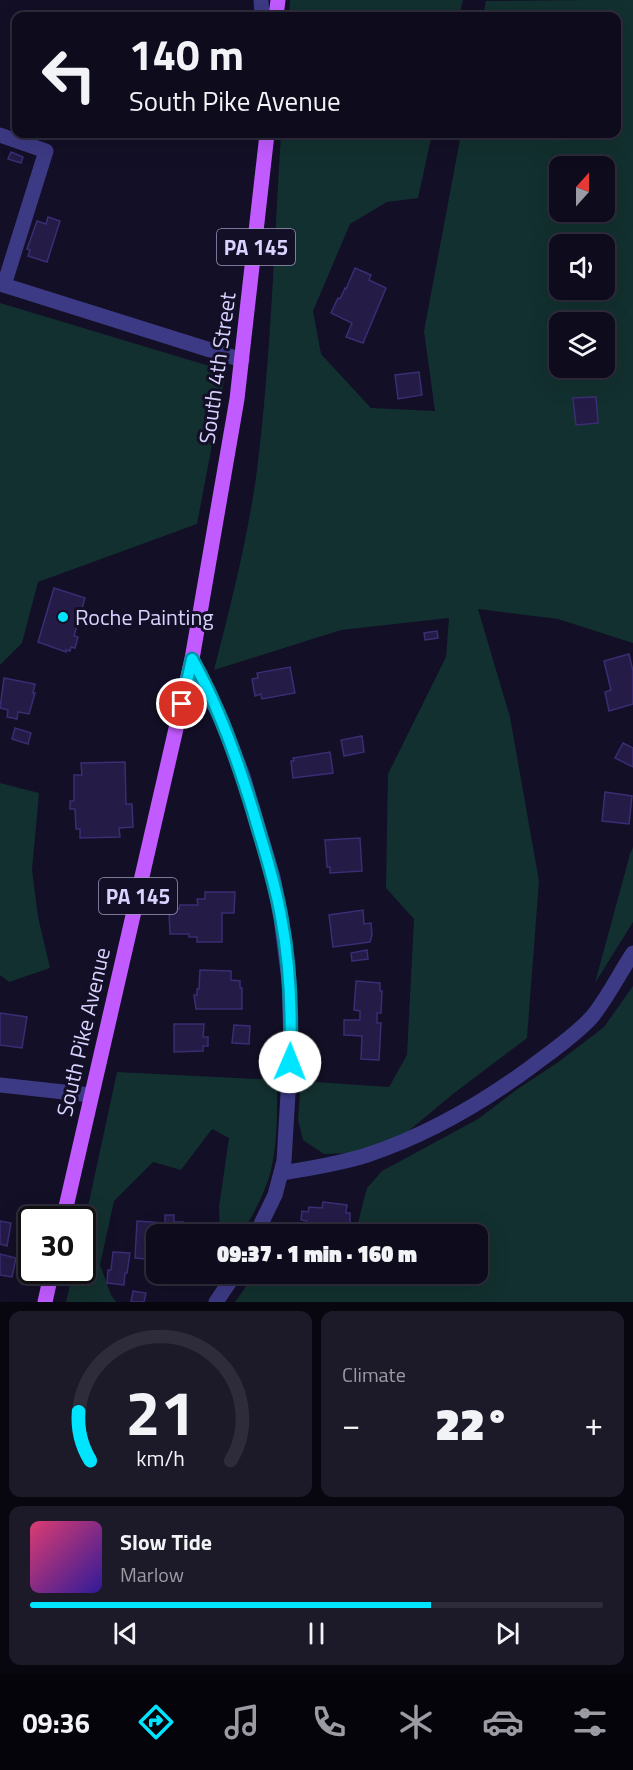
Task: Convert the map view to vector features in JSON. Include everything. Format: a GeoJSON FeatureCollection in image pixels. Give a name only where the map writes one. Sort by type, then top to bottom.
{"type":"FeatureCollection","features":[{"type":"Feature","properties":{"kind":"main road","name":"South 4th Street"},"geometry":{"type":"LineString","coordinates":[[206,572],[242,360],[267,138]]}},
{"type":"Feature","properties":{"kind":"main road","name":"South Pike Avenue"},"geometry":{"type":"LineString","coordinates":[[66,1206],[192,659],[206,572]]}},
{"type":"Feature","properties":{"kind":"main road"},"geometry":{"type":"LineString","coordinates":[[45,1302],[49,1284]]}},
{"type":"Feature","properties":{"kind":"street"},"geometry":{"type":"LineString","coordinates":[[0,135],[46,151],[2,285],[242,360]]}},
{"type":"Feature","properties":{"kind":"street"},"geometry":{"type":"LineString","coordinates":[[262,138],[264,175]]}},
{"type":"Feature","properties":{"kind":"street"},"geometry":{"type":"LineString","coordinates":[[192,659],[222,721],[243,776],[273,877],[289,981],[291,1043],[289,1100],[282,1173],[275,1195],[261,1224]]}},
{"type":"Feature","properties":{"kind":"street"},"geometry":{"type":"LineString","coordinates":[[282,1173],[330,1165],[402,1142],[461,1112],[510,1082],[576,1034],[593,1016],[633,953]]}},
{"type":"Feature","properties":{"kind":"street"},"geometry":{"type":"LineString","coordinates":[[0,1085],[91,1095]]}},
{"type":"Feature","properties":{"kind":"street"},"geometry":{"type":"LineString","coordinates":[[216,1302],[228,1284]]}},
{"type":"Feature","properties":{"kind":"green space"},"geometry":{"type":"Polygon","coordinates":[[[290,0],[463,0],[460,12],[289,12],[290,0]]]}},
{"type":"Feature","properties":{"kind":"green space"},"geometry":{"type":"Polygon","coordinates":[[[633,0],[633,643],[558,619],[478,609],[510,717],[539,881],[527,1038],[400,1138],[356,1153],[324,1154],[303,1140],[298,1119],[301,1081],[389,1087],[407,1055],[414,919],[386,888],[388,774],[446,657],[449,618],[341,630],[214,670],[244,545],[257,470],[269,344],[281,138],[431,138],[418,198],[387,202],[350,224],[313,311],[321,354],[371,408],[435,411],[424,331],[460,138],[621,138],[621,12],[484,12],[486,1],[633,0]]]}},
{"type":"Feature","properties":{"kind":"green space"},"geometry":{"type":"Polygon","coordinates":[[[0,303],[226,371],[197,524],[38,582],[22,643],[0,665],[0,303]]]}},
{"type":"Feature","properties":{"kind":"green space"},"geometry":{"type":"Polygon","coordinates":[[[0,783],[39,793],[32,870],[38,917],[50,968],[9,982],[0,975],[0,783]]]}},
{"type":"Feature","properties":{"kind":"green space"},"geometry":{"type":"Polygon","coordinates":[[[633,847],[633,922],[595,983],[630,854],[633,847]]]}},
{"type":"Feature","properties":{"kind":"green space"},"geometry":{"type":"Polygon","coordinates":[[[633,986],[633,1302],[235,1302],[248,1284],[488,1284],[488,1224],[358,1224],[367,1188],[382,1171],[478,1119],[604,1027],[633,986]]]}},
{"type":"Feature","properties":{"kind":"green space"},"geometry":{"type":"Polygon","coordinates":[[[117,1072],[277,1080],[276,1137],[271,1170],[259,1203],[247,1224],[220,1224],[219,1207],[229,1138],[212,1129],[181,1170],[153,1162],[114,1201],[100,1265],[111,1295],[116,1302],[66,1302],[70,1284],[96,1284],[96,1206],[88,1206],[117,1072]]]}},
{"type":"Feature","properties":{"kind":"building"},"geometry":{"type":"Polygon","coordinates":[[[11,152],[23,157],[21,163],[8,159],[11,152]]]}},
{"type":"Feature","properties":{"kind":"building"},"geometry":{"type":"Polygon","coordinates":[[[48,217],[60,221],[47,262],[28,256],[30,250],[27,249],[37,221],[46,224],[48,217]]]}},
{"type":"Feature","properties":{"kind":"building"},"geometry":{"type":"Polygon","coordinates":[[[355,268],[371,275],[369,280],[386,288],[363,343],[346,337],[352,323],[331,313],[338,298],[340,299],[346,289],[355,268]]]}},
{"type":"Feature","properties":{"kind":"building"},"geometry":{"type":"Polygon","coordinates":[[[419,372],[422,395],[398,399],[395,375],[419,372]]]}},
{"type":"Feature","properties":{"kind":"building"},"geometry":{"type":"Polygon","coordinates":[[[596,397],[598,423],[576,425],[573,398],[596,397]]]}},
{"type":"Feature","properties":{"kind":"building","name":"Roche Painting"},"geometry":{"type":"Polygon","coordinates":[[[54,588],[85,598],[74,636],[78,637],[75,648],[71,647],[70,651],[66,650],[66,652],[38,642],[54,588]]]}},
{"type":"Feature","properties":{"kind":"building"},"geometry":{"type":"Polygon","coordinates":[[[437,631],[438,638],[425,640],[424,633],[437,631]]]}},
{"type":"Feature","properties":{"kind":"building"},"geometry":{"type":"Polygon","coordinates":[[[629,654],[633,671],[633,704],[609,711],[605,692],[611,690],[604,661],[629,654]]]}},
{"type":"Feature","properties":{"kind":"building"},"geometry":{"type":"Polygon","coordinates":[[[290,667],[295,693],[262,699],[261,694],[255,696],[252,679],[258,678],[257,673],[290,667]]]}},
{"type":"Feature","properties":{"kind":"building"},"geometry":{"type":"Polygon","coordinates":[[[4,678],[35,684],[29,714],[18,712],[17,719],[7,717],[8,710],[0,708],[4,678]]]}},
{"type":"Feature","properties":{"kind":"building"},"geometry":{"type":"Polygon","coordinates":[[[15,728],[31,733],[28,744],[12,739],[15,728]]]}},
{"type":"Feature","properties":{"kind":"building"},"geometry":{"type":"Polygon","coordinates":[[[362,736],[364,752],[344,756],[341,740],[362,736]]]}},
{"type":"Feature","properties":{"kind":"building"},"geometry":{"type":"Polygon","coordinates":[[[623,743],[633,748],[633,767],[615,758],[623,743]]]}},
{"type":"Feature","properties":{"kind":"building"},"geometry":{"type":"Polygon","coordinates":[[[330,752],[333,773],[293,778],[291,761],[294,761],[293,758],[330,752]]]}},
{"type":"Feature","properties":{"kind":"building"},"geometry":{"type":"Polygon","coordinates":[[[125,762],[126,804],[132,804],[133,827],[119,828],[120,837],[80,838],[80,829],[76,829],[75,809],[70,809],[70,801],[74,801],[74,775],[82,775],[81,763],[125,762]]]}},
{"type":"Feature","properties":{"kind":"building"},"geometry":{"type":"Polygon","coordinates":[[[605,792],[632,796],[629,824],[602,821],[605,792]]]}},
{"type":"Feature","properties":{"kind":"building"},"geometry":{"type":"Polygon","coordinates":[[[360,838],[362,871],[330,873],[330,867],[327,867],[325,840],[360,838]]]}},
{"type":"Feature","properties":{"kind":"building"},"geometry":{"type":"Polygon","coordinates":[[[205,892],[235,892],[234,913],[222,913],[222,942],[197,942],[197,937],[189,937],[189,934],[170,934],[169,911],[174,911],[174,908],[179,909],[180,905],[198,905],[197,899],[205,899],[205,892]]]}},
{"type":"Feature","properties":{"kind":"building"},"geometry":{"type":"Polygon","coordinates":[[[363,910],[364,924],[371,923],[370,942],[333,947],[329,915],[363,910]]]}},
{"type":"Feature","properties":{"kind":"building"},"geometry":{"type":"Polygon","coordinates":[[[367,950],[368,959],[352,961],[351,953],[367,950]]]}},
{"type":"Feature","properties":{"kind":"building"},"geometry":{"type":"Polygon","coordinates":[[[200,970],[231,971],[231,980],[240,981],[242,1009],[196,1009],[194,995],[197,995],[197,989],[199,989],[200,970]]]}},
{"type":"Feature","properties":{"kind":"building"},"geometry":{"type":"Polygon","coordinates":[[[356,981],[380,983],[381,1013],[377,1013],[377,1023],[381,1023],[379,1060],[361,1059],[362,1036],[344,1035],[344,1020],[360,1020],[360,1011],[354,1010],[356,981]]]}},
{"type":"Feature","properties":{"kind":"building"},"geometry":{"type":"Polygon","coordinates":[[[0,1013],[27,1017],[22,1048],[0,1045],[0,1013]]]}},
{"type":"Feature","properties":{"kind":"building"},"geometry":{"type":"Polygon","coordinates":[[[174,1024],[204,1024],[203,1037],[208,1037],[208,1046],[203,1046],[203,1051],[174,1052],[174,1024]]]}},
{"type":"Feature","properties":{"kind":"building"},"geometry":{"type":"Polygon","coordinates":[[[234,1025],[250,1026],[249,1044],[232,1043],[234,1025]]]}},
{"type":"Feature","properties":{"kind":"building"},"geometry":{"type":"Polygon","coordinates":[[[323,1202],[347,1205],[346,1213],[350,1213],[350,1224],[307,1224],[307,1221],[301,1220],[302,1211],[308,1212],[309,1207],[322,1208],[323,1202]]]}},
{"type":"Feature","properties":{"kind":"building"},"geometry":{"type":"Polygon","coordinates":[[[165,1215],[174,1215],[174,1222],[183,1222],[183,1224],[146,1224],[146,1259],[135,1258],[137,1221],[165,1223],[165,1215]]]}},
{"type":"Feature","properties":{"kind":"building"},"geometry":{"type":"Polygon","coordinates":[[[0,1221],[11,1223],[7,1246],[0,1244],[0,1221]]]}},
{"type":"Feature","properties":{"kind":"building"},"geometry":{"type":"Polygon","coordinates":[[[113,1252],[130,1253],[124,1285],[107,1283],[113,1252]]]}},
{"type":"Feature","properties":{"kind":"building"},"geometry":{"type":"Polygon","coordinates":[[[0,1254],[16,1258],[12,1277],[0,1275],[0,1254]]]}},
{"type":"Feature","properties":{"kind":"building"},"geometry":{"type":"Polygon","coordinates":[[[133,1291],[146,1293],[144,1302],[131,1302],[133,1291]]]}},
{"type":"Feature","properties":{"kind":"place","name":"Roche Painting"},"geometry":{"type":"Point","coordinates":[63,617]}},
{"type":"Feature","properties":{"kind":"route"},"geometry":{"type":"LineString","coordinates":[[182,704],[192,659],[222,721],[243,776],[273,877],[289,981],[290,1062]]}}]}
